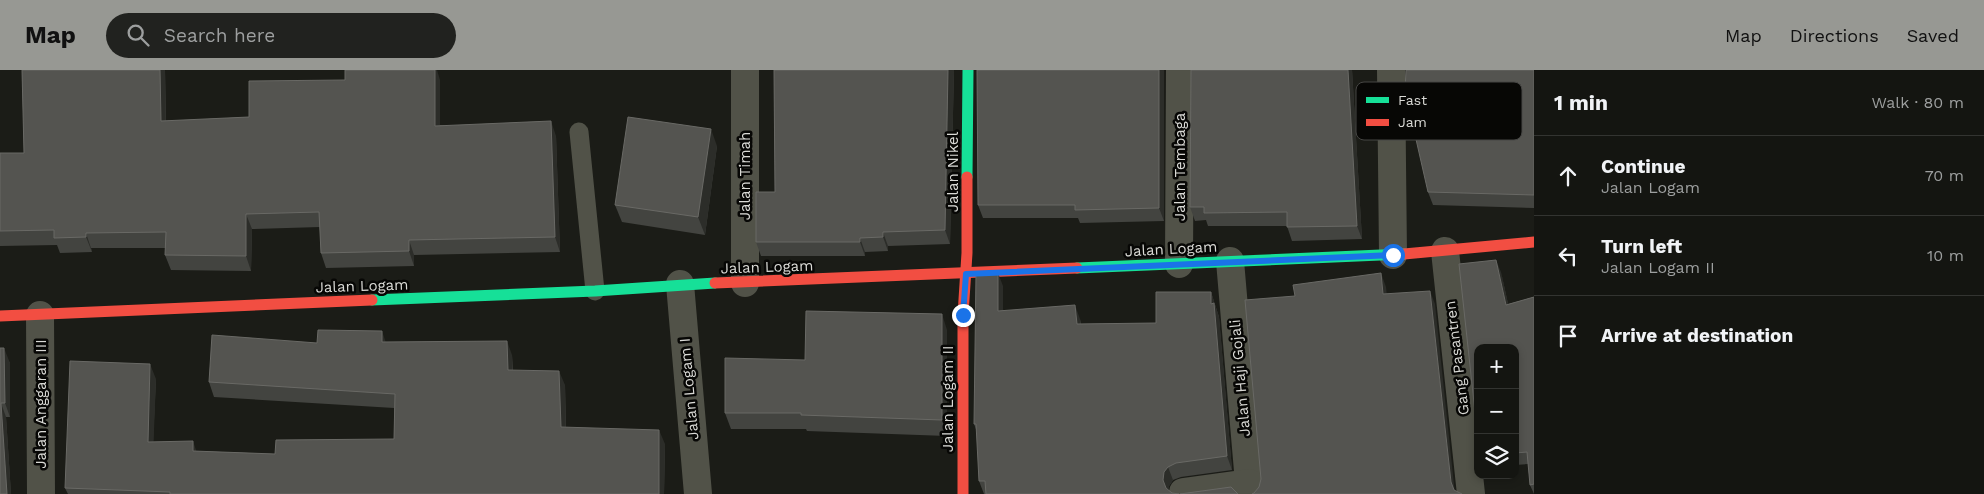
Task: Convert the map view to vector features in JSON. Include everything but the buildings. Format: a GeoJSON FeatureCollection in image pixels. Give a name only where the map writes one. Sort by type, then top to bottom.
{"type":"FeatureCollection","features":[{"type":"Feature","properties":{"kind":"street","name":"Jalan Timah"},"geometry":{"type":"LineString","coordinates":[[745,70],[745,283]]}},
{"type":"Feature","properties":{"kind":"street","name":"Jalan Nikel"},"geometry":{"type":"LineString","coordinates":[[966,274],[968,70]]}},
{"type":"Feature","properties":{"kind":"street","name":"Jalan Tembaga"},"geometry":{"type":"LineString","coordinates":[[1179,264],[1180,70]]}},
{"type":"Feature","properties":{"kind":"street"},"geometry":{"type":"LineString","coordinates":[[1392,140],[1393,255]]}},
{"type":"Feature","properties":{"kind":"street","name":"Jalan Logam"},"geometry":{"type":"LineString","coordinates":[[0,316],[595,291],[680,284],[745,283],[1393,255],[1445,252],[1534,242]]}},
{"type":"Feature","properties":{"kind":"street","name":"Gang Pasantren"},"geometry":{"type":"LineString","coordinates":[[1445,252],[1471,494]]}},
{"type":"Feature","properties":{"kind":"street","name":"Jalan Haji Gojali"},"geometry":{"type":"LineString","coordinates":[[1230,261],[1249,489]]}},
{"type":"Feature","properties":{"kind":"street","name":"Jalan Logam II"},"geometry":{"type":"LineString","coordinates":[[963,494],[963,315],[966,274]]}},
{"type":"Feature","properties":{"kind":"street","name":"Jalan Logam I"},"geometry":{"type":"LineString","coordinates":[[680,284],[698,494]]}},
{"type":"Feature","properties":{"kind":"street","name":"Jalan Anggaran III"},"geometry":{"type":"LineString","coordinates":[[40,315],[41,494]]}},
{"type":"Feature","properties":{"kind":"street"},"geometry":{"type":"LineString","coordinates":[[1183,492],[1249,489]]}},
{"type":"Feature","properties":{"kind":"lane"},"geometry":{"type":"LineString","coordinates":[[579,132],[595,291]]}},
{"type":"Feature","properties":{"kind":"traffic: fast"},"geometry":{"type":"LineString","coordinates":[[967,177],[968,70]]}},
{"type":"Feature","properties":{"kind":"traffic: fast"},"geometry":{"type":"LineString","coordinates":[[1077,268],[1404,254]]}},
{"type":"Feature","properties":{"kind":"traffic: fast"},"geometry":{"type":"LineString","coordinates":[[372,300],[595,291],[715,283]]}},
{"type":"Feature","properties":{"kind":"traffic: jam"},"geometry":{"type":"LineString","coordinates":[[963,494],[963,315],[967,253],[967,177]]}},
{"type":"Feature","properties":{"kind":"traffic: jam"},"geometry":{"type":"LineString","coordinates":[[1404,254],[1534,242]]}},
{"type":"Feature","properties":{"kind":"traffic: jam"},"geometry":{"type":"LineString","coordinates":[[715,283],[1077,268]]}},
{"type":"Feature","properties":{"kind":"traffic: jam"},"geometry":{"type":"LineString","coordinates":[[0,316],[372,300]]}},
{"type":"Feature","properties":{"kind":"route"},"geometry":{"type":"LineString","coordinates":[[963,315],[966,274],[1393,255]]}}]}
